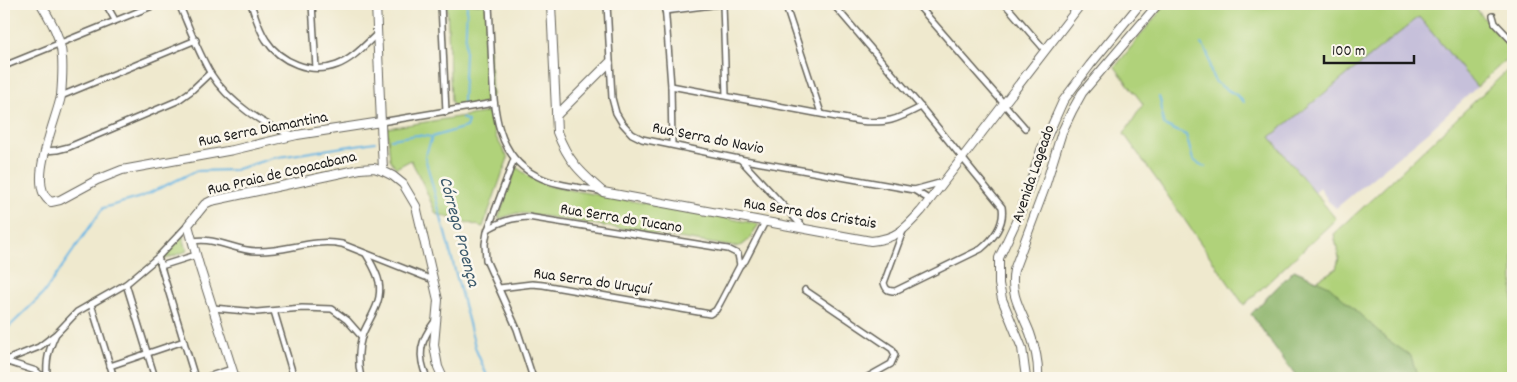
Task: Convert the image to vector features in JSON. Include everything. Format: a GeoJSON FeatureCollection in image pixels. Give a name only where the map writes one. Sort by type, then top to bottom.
{"type":"FeatureCollection","features":[{"type":"Feature","properties":{"kind":"street"},"geometry":{"type":"LineString","coordinates":[[42,4],[61,43],[62,60],[60,96],[45,151],[68,147],[177,101],[191,91],[210,72]]}},
{"type":"Feature","properties":{"kind":"street"},"geometry":{"type":"LineString","coordinates":[[106,4],[115,20]]}},
{"type":"Feature","properties":{"kind":"street"},"geometry":{"type":"LineString","coordinates":[[4,58],[6,65],[157,4]]}},
{"type":"Feature","properties":{"kind":"street"},"geometry":{"type":"LineString","coordinates":[[179,4],[210,72],[218,84],[250,113],[268,125],[282,132],[297,135]]}},
{"type":"Feature","properties":{"kind":"street"},"geometry":{"type":"LineString","coordinates":[[251,4],[265,39],[276,52],[297,65],[306,68],[338,65],[350,58],[377,34]]}},
{"type":"Feature","properties":{"kind":"street"},"geometry":{"type":"LineString","coordinates":[[312,4],[316,68]]}},
{"type":"Feature","properties":{"kind":"street"},"geometry":{"type":"LineString","coordinates":[[376,4],[383,171],[403,184],[416,206],[438,300],[434,345],[438,367],[443,378]]}},
{"type":"Feature","properties":{"kind":"street"},"geometry":{"type":"LineString","coordinates":[[441,4],[446,112]]}},
{"type":"Feature","properties":{"kind":"street"},"geometry":{"type":"LineString","coordinates":[[489,4],[494,103],[498,128],[503,142],[514,159],[537,176],[566,185],[603,192]]}},
{"type":"Feature","properties":{"kind":"street"},"geometry":{"type":"LineString","coordinates":[[550,4],[557,132],[573,165],[603,192]]}},
{"type":"Feature","properties":{"kind":"street","name":"Rua Serra do Navio"},"geometry":{"type":"LineString","coordinates":[[606,4],[612,98],[616,113],[622,124],[632,134],[642,139],[740,159],[914,190],[930,200]]}},
{"type":"Feature","properties":{"kind":"street"},"geometry":{"type":"LineString","coordinates":[[665,4],[672,144]]}},
{"type":"Feature","properties":{"kind":"street"},"geometry":{"type":"LineString","coordinates":[[665,11],[722,4],[726,95]]}},
{"type":"Feature","properties":{"kind":"street"},"geometry":{"type":"LineString","coordinates":[[785,4],[822,113]]}},
{"type":"Feature","properties":{"kind":"street"},"geometry":{"type":"LineString","coordinates":[[833,4],[962,157],[1002,207],[1001,223],[991,241],[969,256],[895,291],[889,291],[884,283],[903,231],[930,200],[962,157],[1081,4]]}},
{"type":"Feature","properties":{"kind":"street"},"geometry":{"type":"LineString","coordinates":[[917,4],[1025,128]]}},
{"type":"Feature","properties":{"kind":"street"},"geometry":{"type":"LineString","coordinates":[[1005,4],[1045,50]]}},
{"type":"Feature","properties":{"kind":"street","name":"Avenida Lageado"},"geometry":{"type":"LineString","coordinates":[[1026,378],[1022,348],[1002,299],[999,284],[1002,248],[1021,211],[1041,150],[1063,101],[1140,4]]}},
{"type":"Feature","properties":{"kind":"street","name":"Avenida Lageado"},"geometry":{"type":"LineString","coordinates":[[1038,378],[1034,345],[1015,298],[1012,278],[1014,270],[1044,190],[1062,132],[1072,111],[1088,86],[1158,4]]}},
{"type":"Feature","properties":{"kind":"street"},"geometry":{"type":"LineString","coordinates":[[1493,16],[1495,23],[1513,42]]}},
{"type":"Feature","properties":{"kind":"street"},"geometry":{"type":"LineString","coordinates":[[60,96],[196,40]]}},
{"type":"Feature","properties":{"kind":"street"},"geometry":{"type":"LineString","coordinates":[[556,116],[609,62]]}},
{"type":"Feature","properties":{"kind":"street"},"geometry":{"type":"LineString","coordinates":[[670,86],[858,121],[880,122],[897,119],[921,108]]}},
{"type":"Feature","properties":{"kind":"street","name":"Rua Serra Diamantina"},"geometry":{"type":"LineString","coordinates":[[45,151],[41,187],[45,197],[49,201],[54,202],[97,180],[122,170],[233,150],[297,135],[494,103]]}},
{"type":"Feature","properties":{"kind":"street"},"geometry":{"type":"LineString","coordinates":[[514,159],[488,229],[485,244],[486,260],[516,330],[533,378]]}},
{"type":"Feature","properties":{"kind":"street"},"geometry":{"type":"LineString","coordinates":[[740,159],[806,230]]}},
{"type":"Feature","properties":{"kind":"street","name":"Rua Praia de Copacabana"},"geometry":{"type":"LineString","coordinates":[[4,361],[39,347],[56,334],[77,312],[126,284],[158,257],[205,204],[210,201],[344,171],[367,168],[383,171]]}},
{"type":"Feature","properties":{"kind":"street","name":"Rua Serra do Navio"},"geometry":{"type":"LineString","coordinates":[[914,190],[943,182]]}},
{"type":"Feature","properties":{"kind":"street","name":"Rua Serra dos Cristais"},"geometry":{"type":"LineString","coordinates":[[603,192],[871,241],[903,231]]}},
{"type":"Feature","properties":{"kind":"street","name":"Rua Serra do Tucano"},"geometry":{"type":"LineString","coordinates":[[488,229],[503,221],[528,217],[728,249],[738,254],[740,265]]}},
{"type":"Feature","properties":{"kind":"street","name":"Rua Serra do Uruçuí"},"geometry":{"type":"LineString","coordinates":[[499,288],[532,284],[543,285],[710,314],[716,310],[765,222]]}},
{"type":"Feature","properties":{"kind":"street"},"geometry":{"type":"LineString","coordinates":[[188,225],[235,378]]}},
{"type":"Feature","properties":{"kind":"street"},"geometry":{"type":"LineString","coordinates":[[193,241],[218,241],[257,252],[320,241],[331,242],[342,244],[433,280]]}},
{"type":"Feature","properties":{"kind":"street"},"geometry":{"type":"LineString","coordinates":[[361,378],[359,361],[362,336],[373,316],[380,291],[378,275],[366,254]]}},
{"type":"Feature","properties":{"kind":"street"},"geometry":{"type":"LineString","coordinates":[[161,266],[196,255]]}},
{"type":"Feature","properties":{"kind":"street"},"geometry":{"type":"LineString","coordinates":[[158,257],[195,378]]}},
{"type":"Feature","properties":{"kind":"street"},"geometry":{"type":"LineString","coordinates":[[126,284],[155,378]]}},
{"type":"Feature","properties":{"kind":"street"},"geometry":{"type":"LineString","coordinates":[[805,290],[892,349],[895,356],[892,364],[866,378]]}},
{"type":"Feature","properties":{"kind":"street"},"geometry":{"type":"LineString","coordinates":[[90,304],[114,378]]}},
{"type":"Feature","properties":{"kind":"street"},"geometry":{"type":"LineString","coordinates":[[213,308],[257,312],[274,312],[302,308],[332,309],[362,336]]}},
{"type":"Feature","properties":{"kind":"street"},"geometry":{"type":"LineString","coordinates":[[274,312],[294,378]]}},
{"type":"Feature","properties":{"kind":"street"},"geometry":{"type":"LineString","coordinates":[[427,378],[420,354],[430,328],[437,320]]}},
{"type":"Feature","properties":{"kind":"street"},"geometry":{"type":"LineString","coordinates":[[46,378],[48,351],[56,334]]}},
{"type":"Feature","properties":{"kind":"street"},"geometry":{"type":"LineString","coordinates":[[110,366],[184,341]]}},
{"type":"Feature","properties":{"kind":"street"},"geometry":{"type":"LineString","coordinates":[[4,361],[36,371],[46,378]]}},
{"type":"Feature","properties":{"kind":"street"},"geometry":{"type":"LineString","coordinates":[[204,378],[232,369]]}},
{"type":"Feature","properties":{"kind":"shaded area"},"geometry":{"type":"Polygon","coordinates":[[[1419,16],[1477,87],[1427,133],[1336,208],[1328,201],[1320,187],[1315,193],[1270,137],[1419,16]]]}},
{"type":"Feature","properties":{"kind":"green space"},"geometry":{"type":"Polygon","coordinates":[[[447,4],[487,4],[492,95],[488,102],[457,108],[451,102],[447,4]]]}},
{"type":"Feature","properties":{"kind":"green space"},"geometry":{"type":"Polygon","coordinates":[[[1166,4],[1472,4],[1513,53],[1477,87],[1419,17],[1270,137],[1336,219],[1244,305],[1124,134],[1143,104],[1115,67],[1166,4]]]}},
{"type":"Feature","properties":{"kind":"green space"},"geometry":{"type":"Polygon","coordinates":[[[1513,65],[1513,378],[1297,378],[1251,314],[1294,270],[1317,280],[1336,269],[1339,258],[1334,234],[1513,65]]]}},
{"type":"Feature","properties":{"kind":"green space"},"geometry":{"type":"Polygon","coordinates":[[[490,112],[496,137],[508,158],[483,227],[436,214],[411,160],[396,168],[390,159],[387,128],[490,112]]]}},
{"type":"Feature","properties":{"kind":"green space"},"geometry":{"type":"Polygon","coordinates":[[[516,167],[530,177],[549,186],[759,224],[752,236],[743,245],[734,247],[530,214],[517,213],[498,219],[516,167]]]}},
{"type":"Feature","properties":{"kind":"green space"},"geometry":{"type":"Polygon","coordinates":[[[183,236],[187,251],[163,260],[162,257],[183,236]]]}},
{"type":"Feature","properties":{"kind":"green space"},"geometry":{"type":"Polygon","coordinates":[[[1294,270],[1329,286],[1388,340],[1411,356],[1418,378],[1297,378],[1251,314],[1294,270]]]}},
{"type":"Feature","properties":{"kind":"waterway"},"geometry":{"type":"LineString","coordinates":[[463,102],[467,4]]}},
{"type":"Feature","properties":{"kind":"waterway"},"geometry":{"type":"LineString","coordinates":[[1201,44],[1209,57],[1210,71],[1215,81],[1221,87],[1237,95],[1244,102]]}},
{"type":"Feature","properties":{"kind":"waterway"},"geometry":{"type":"LineString","coordinates":[[1159,97],[1164,125],[1186,135],[1193,160],[1205,167]]}},
{"type":"Feature","properties":{"kind":"waterway","name":"Córrego Proença"},"geometry":{"type":"LineString","coordinates":[[462,118],[468,121],[466,127],[432,137],[425,157],[476,350],[488,378]]}},
{"type":"Feature","properties":{"kind":"waterway"},"geometry":{"type":"LineString","coordinates":[[391,139],[417,135],[432,137]]}},
{"type":"Feature","properties":{"kind":"waterway"},"geometry":{"type":"LineString","coordinates":[[4,328],[10,326],[43,294],[103,208],[141,197],[196,171],[234,170],[273,158],[375,142]]}}]}
